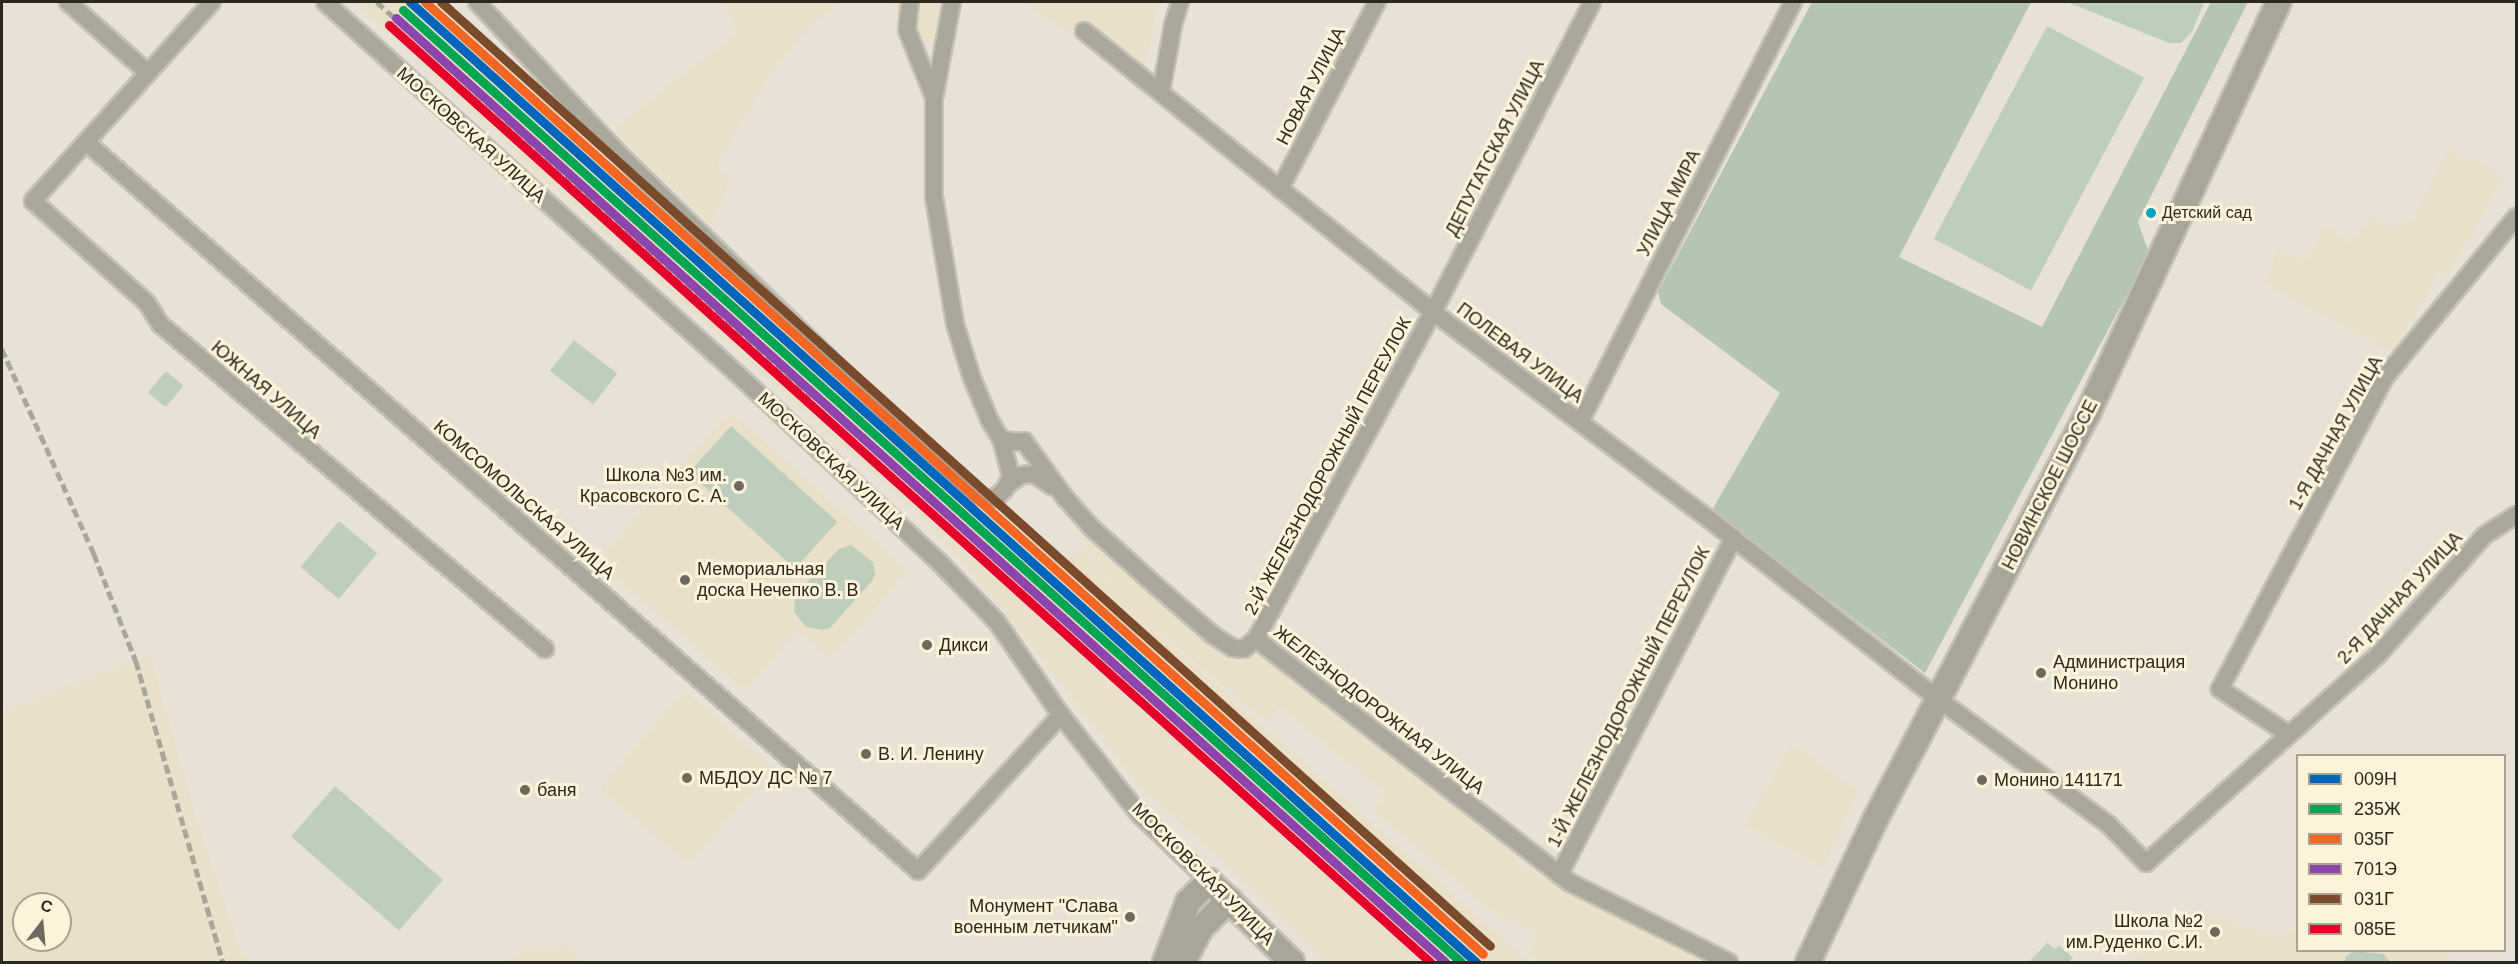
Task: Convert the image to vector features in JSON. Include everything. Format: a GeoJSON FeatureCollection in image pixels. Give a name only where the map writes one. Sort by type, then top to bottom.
{"type":"FeatureCollection","features":[{"type":"Feature","properties":{"kind":"main road","name":"НОВИНСКОЕ ШОССЕ"},"geometry":{"type":"LineString","coordinates":[[1808,963],[1875,820],[2087,415],[2279,2]]}},
{"type":"Feature","properties":{"kind":"main road","name":"МОСКОВСКАЯ УЛИЦА"},"geometry":{"type":"LineString","coordinates":[[1209,881],[1293,963]]}},
{"type":"Feature","properties":{"kind":"main road"},"geometry":{"type":"LineString","coordinates":[[1165,963],[1188,902],[1209,881]]}},
{"type":"Feature","properties":{"kind":"main road"},"geometry":{"type":"LineString","coordinates":[[1184,963],[1202,928],[1229,900]]}},
{"type":"Feature","properties":{"kind":"street"},"geometry":{"type":"LineString","coordinates":[[68,2],[148,73]]}},
{"type":"Feature","properties":{"kind":"street"},"geometry":{"type":"LineString","coordinates":[[86,142],[212,2]]}},
{"type":"Feature","properties":{"kind":"street","name":"МОСКОВСКАЯ УЛИЦА"},"geometry":{"type":"LineString","coordinates":[[325,2],[745,381],[940,563],[997,622],[1061,715],[1139,814],[1209,881]]}},
{"type":"Feature","properties":{"kind":"street"},"geometry":{"type":"LineString","coordinates":[[477,2],[619,154],[949,475],[977,496],[990,499],[998,496],[1011,476],[1009,440],[990,421],[972,378],[955,324],[934,197],[934,98],[952,2]]}},
{"type":"Feature","properties":{"kind":"street"},"geometry":{"type":"LineString","coordinates":[[910,2],[907,30],[934,98]]}},
{"type":"Feature","properties":{"kind":"street"},"geometry":{"type":"LineString","coordinates":[[1161,92],[1173,25],[1180,2]]}},
{"type":"Feature","properties":{"kind":"street","name":"НОВАЯ УЛИЦА"},"geometry":{"type":"LineString","coordinates":[[1280,189],[1377,2]]}},
{"type":"Feature","properties":{"kind":"street","name":"ДЕПУТАТСКАЯ УЛИЦА"},"geometry":{"type":"LineString","coordinates":[[1433,312],[1592,2]]}},
{"type":"Feature","properties":{"kind":"street","name":"УЛИЦА МИРА"},"geometry":{"type":"LineString","coordinates":[[1580,422],[1793,2]]}},
{"type":"Feature","properties":{"kind":"street","name":"ПОЛЕВАЯ УЛИЦА"},"geometry":{"type":"LineString","coordinates":[[1084,31],[1433,312],[1734,538],[1938,699]]}},
{"type":"Feature","properties":{"kind":"street","name":"КОМСОМОЛЬСКАЯ УЛИЦА"},"geometry":{"type":"LineString","coordinates":[[86,142],[918,871],[1061,715]]}},
{"type":"Feature","properties":{"kind":"street","name":"ЮЖНАЯ УЛИЦА"},"geometry":{"type":"LineString","coordinates":[[86,142],[33,201],[147,303],[160,324],[545,649]]}},
{"type":"Feature","properties":{"kind":"street","name":"1-Я ДАЧНАЯ УЛИЦА"},"geometry":{"type":"LineString","coordinates":[[2288,734],[2220,689],[2386,376],[2517,217]]}},
{"type":"Feature","properties":{"kind":"street","name":"2-Й ЖЕЛЕЗНОДОРОЖНЫЙ ПЕРЕУЛОК"},"geometry":{"type":"LineString","coordinates":[[1256,639],[1433,312]]}},
{"type":"Feature","properties":{"kind":"street","name":"ЖЕЛЕЗНОДОРОЖНАЯ УЛИЦА"},"geometry":{"type":"LineString","coordinates":[[1009,440],[1024,441],[1066,499],[1108,543],[1213,635],[1233,648],[1244,649],[1256,639],[1559,875],[1729,963]]}},
{"type":"Feature","properties":{"kind":"street"},"geometry":{"type":"LineString","coordinates":[[1007,485],[1022,475],[1034,474],[1066,499]]}},
{"type":"Feature","properties":{"kind":"street","name":"2-Я ДАЧНАЯ УЛИЦА"},"geometry":{"type":"LineString","coordinates":[[1938,699],[2109,825],[2146,862],[2378,655],[2485,535],[2517,515]]}},
{"type":"Feature","properties":{"kind":"street","name":"1-Й ЖЕЛЕЗНОДОРОЖНЫЙ ПЕРЕУЛОК"},"geometry":{"type":"LineString","coordinates":[[1559,875],[1734,538]]}},
{"type":"Feature","properties":{"kind":"shaded area"},"geometry":{"type":"Polygon","coordinates":[[[356,2],[440,2],[701,240],[720,269],[837,373],[948,477],[1043,558],[1087,553],[1124,603],[1529,962],[1326,962],[1256,892],[1138,784],[1018,627],[923,518],[540,175],[356,2]]]}},
{"type":"Feature","properties":{"kind":"shaded area"},"geometry":{"type":"Polygon","coordinates":[[[723,2],[841,2],[813,23],[775,67],[716,165],[729,178],[721,204],[710,225],[637,155],[615,128],[739,32],[723,2]]]}},
{"type":"Feature","properties":{"kind":"shaded area"},"geometry":{"type":"Polygon","coordinates":[[[895,2],[941,2],[933,44],[900,34],[895,2]]]}},
{"type":"Feature","properties":{"kind":"shaded area"},"geometry":{"type":"Polygon","coordinates":[[[1023,2],[1159,2],[1144,66],[1090,25],[1078,39],[1023,2]]]}},
{"type":"Feature","properties":{"kind":"shaded area"},"geometry":{"type":"Polygon","coordinates":[[[2449,150],[2504,176],[2448,275],[2439,272],[2393,352],[2264,283],[2279,249],[2305,262],[2327,226],[2351,245],[2370,217],[2392,228],[2413,221],[2449,150]]]}},
{"type":"Feature","properties":{"kind":"shaded area","name":"Школа №3 им. Красовского С. А."},"geometry":{"type":"Polygon","coordinates":[[[731,411],[907,571],[831,659],[798,630],[745,690],[598,562],[731,411]]]}},
{"type":"Feature","properties":{"kind":"shaded area"},"geometry":{"type":"Polygon","coordinates":[[[1065,508],[1235,655],[1258,657],[1269,650],[1523,855],[1516,864],[1722,962],[1544,962],[1530,956],[1537,933],[1493,912],[1374,811],[1386,793],[1280,707],[1266,722],[1125,602],[1081,539],[1065,508]]]}},
{"type":"Feature","properties":{"kind":"shaded area"},"geometry":{"type":"Polygon","coordinates":[[[150,655],[195,814],[239,947],[249,962],[2,962],[2,712],[150,655]]]}},
{"type":"Feature","properties":{"kind":"shaded area","name":"МБДОУ ДС № 7"},"geometry":{"type":"Polygon","coordinates":[[[685,691],[773,767],[688,864],[600,788],[685,691]]]}},
{"type":"Feature","properties":{"kind":"shaded area"},"geometry":{"type":"Polygon","coordinates":[[[1792,744],[1858,791],[1823,867],[1746,825],[1792,744]]]}},
{"type":"Feature","properties":{"kind":"shaded area","name":"Школа №2 им.Руденко С.И."},"geometry":{"type":"Polygon","coordinates":[[[2189,910],[2281,937],[2296,929],[2296,952],[2444,952],[2452,962],[2131,962],[2189,910]]]}},
{"type":"Feature","properties":{"kind":"shaded area"},"geometry":{"type":"Polygon","coordinates":[[[566,946],[583,962],[507,962],[523,950],[566,946]]]}},
{"type":"Feature","properties":{"kind":"green space"},"geometry":{"type":"Polygon","coordinates":[[[1812,2],[2031,2],[1899,257],[2042,327],[2211,2],[2248,2],[2138,222],[2149,253],[1925,673],[1712,510],[1780,393],[1661,304],[1658,292],[1812,2]]]}},
{"type":"Feature","properties":{"kind":"green space"},"geometry":{"type":"Polygon","coordinates":[[[2067,2],[2204,3],[2192,32],[2181,43],[2169,43],[2067,2]]]}},
{"type":"Feature","properties":{"kind":"green space"},"geometry":{"type":"Polygon","coordinates":[[[2047,26],[2144,78],[2031,290],[1934,239],[2047,26]]]}},
{"type":"Feature","properties":{"kind":"green space"},"geometry":{"type":"Polygon","coordinates":[[[574,340],[617,374],[593,405],[550,371],[574,340]]]}},
{"type":"Feature","properties":{"kind":"green space"},"geometry":{"type":"Polygon","coordinates":[[[166,371],[184,386],[166,407],[148,392],[166,371]]]}},
{"type":"Feature","properties":{"kind":"green space"},"geometry":{"type":"Polygon","coordinates":[[[731,426],[837,522],[795,569],[689,473],[731,426]]]}},
{"type":"Feature","properties":{"kind":"green space"},"geometry":{"type":"Polygon","coordinates":[[[339,521],[377,553],[339,599],[300,567],[339,521]]]}},
{"type":"Feature","properties":{"kind":"green space"},"geometry":{"type":"Polygon","coordinates":[[[851,545],[873,562],[875,574],[872,581],[830,628],[823,630],[806,627],[794,612],[795,595],[839,549],[851,545]]]}},
{"type":"Feature","properties":{"kind":"green space"},"geometry":{"type":"Polygon","coordinates":[[[335,786],[443,880],[399,930],[291,837],[335,786]]]}},
{"type":"Feature","properties":{"kind":"green space"},"geometry":{"type":"Polygon","coordinates":[[[2047,943],[2055,949],[2059,945],[2073,958],[2068,962],[2033,962],[2031,960],[2047,943]]]}},
{"type":"Feature","properties":{"kind":"green space"},"geometry":{"type":"Polygon","coordinates":[[[2353,952],[2384,954],[2390,962],[2344,962],[2346,956],[2353,952]]]}},
{"type":"Feature","properties":{"kind":"railway"},"geometry":{"type":"LineString","coordinates":[[377,2],[810,399]]}},
{"type":"Feature","properties":{"kind":"railway"},"geometry":{"type":"LineString","coordinates":[[2,349],[94,554],[136,661],[223,962]]}},
{"type":"Feature","properties":{"kind":"transit line","name":"009Н"},"geometry":{"type":"LineString","coordinates":[[410,2],[1476,962]]}},
{"type":"Feature","properties":{"kind":"transit line","name":"035Г"},"geometry":{"type":"LineString","coordinates":[[425,2],[1483,954]]}},
{"type":"Feature","properties":{"kind":"transit line","name":"031Г"},"geometry":{"type":"LineString","coordinates":[[441,2],[1490,946]]}},
{"type":"Feature","properties":{"kind":"transit line","name":"235Ж"},"geometry":{"type":"LineString","coordinates":[[403,10],[1461,962]]}},
{"type":"Feature","properties":{"kind":"transit line","name":"701Э"},"geometry":{"type":"LineString","coordinates":[[396,18],[1445,962]]}},
{"type":"Feature","properties":{"kind":"transit line","name":"085Е"},"geometry":{"type":"LineString","coordinates":[[389,25],[1430,962]]}},
{"type":"Feature","properties":{"kind":"place","name":"Детский сад"},"geometry":{"type":"Point","coordinates":[2151,213]}},
{"type":"Feature","properties":{"kind":"place","name":"Школа №3 им. Красовского С. А."},"geometry":{"type":"Point","coordinates":[739,486]}},
{"type":"Feature","properties":{"kind":"place","name":"Мемориальная доска Нечепко В. В"},"geometry":{"type":"Point","coordinates":[685,580]}},
{"type":"Feature","properties":{"kind":"place","name":"Дикси"},"geometry":{"type":"Point","coordinates":[927,645]}},
{"type":"Feature","properties":{"kind":"place","name":"Администрация Монино"},"geometry":{"type":"Point","coordinates":[2041,673]}},
{"type":"Feature","properties":{"kind":"place","name":"В. И. Ленину"},"geometry":{"type":"Point","coordinates":[866,754]}},
{"type":"Feature","properties":{"kind":"place","name":"МБДОУ ДС № 7"},"geometry":{"type":"Point","coordinates":[687,778]}},
{"type":"Feature","properties":{"kind":"place","name":"Монино 141171"},"geometry":{"type":"Point","coordinates":[1982,780]}},
{"type":"Feature","properties":{"kind":"place","name":"баня"},"geometry":{"type":"Point","coordinates":[525,790]}},
{"type":"Feature","properties":{"kind":"place","name":"Монумент \"Слава военным летчикам\""},"geometry":{"type":"Point","coordinates":[1130,917]}},
{"type":"Feature","properties":{"kind":"place","name":"Школа №2 им.Руденко С.И."},"geometry":{"type":"Point","coordinates":[2215,932]}}]}
